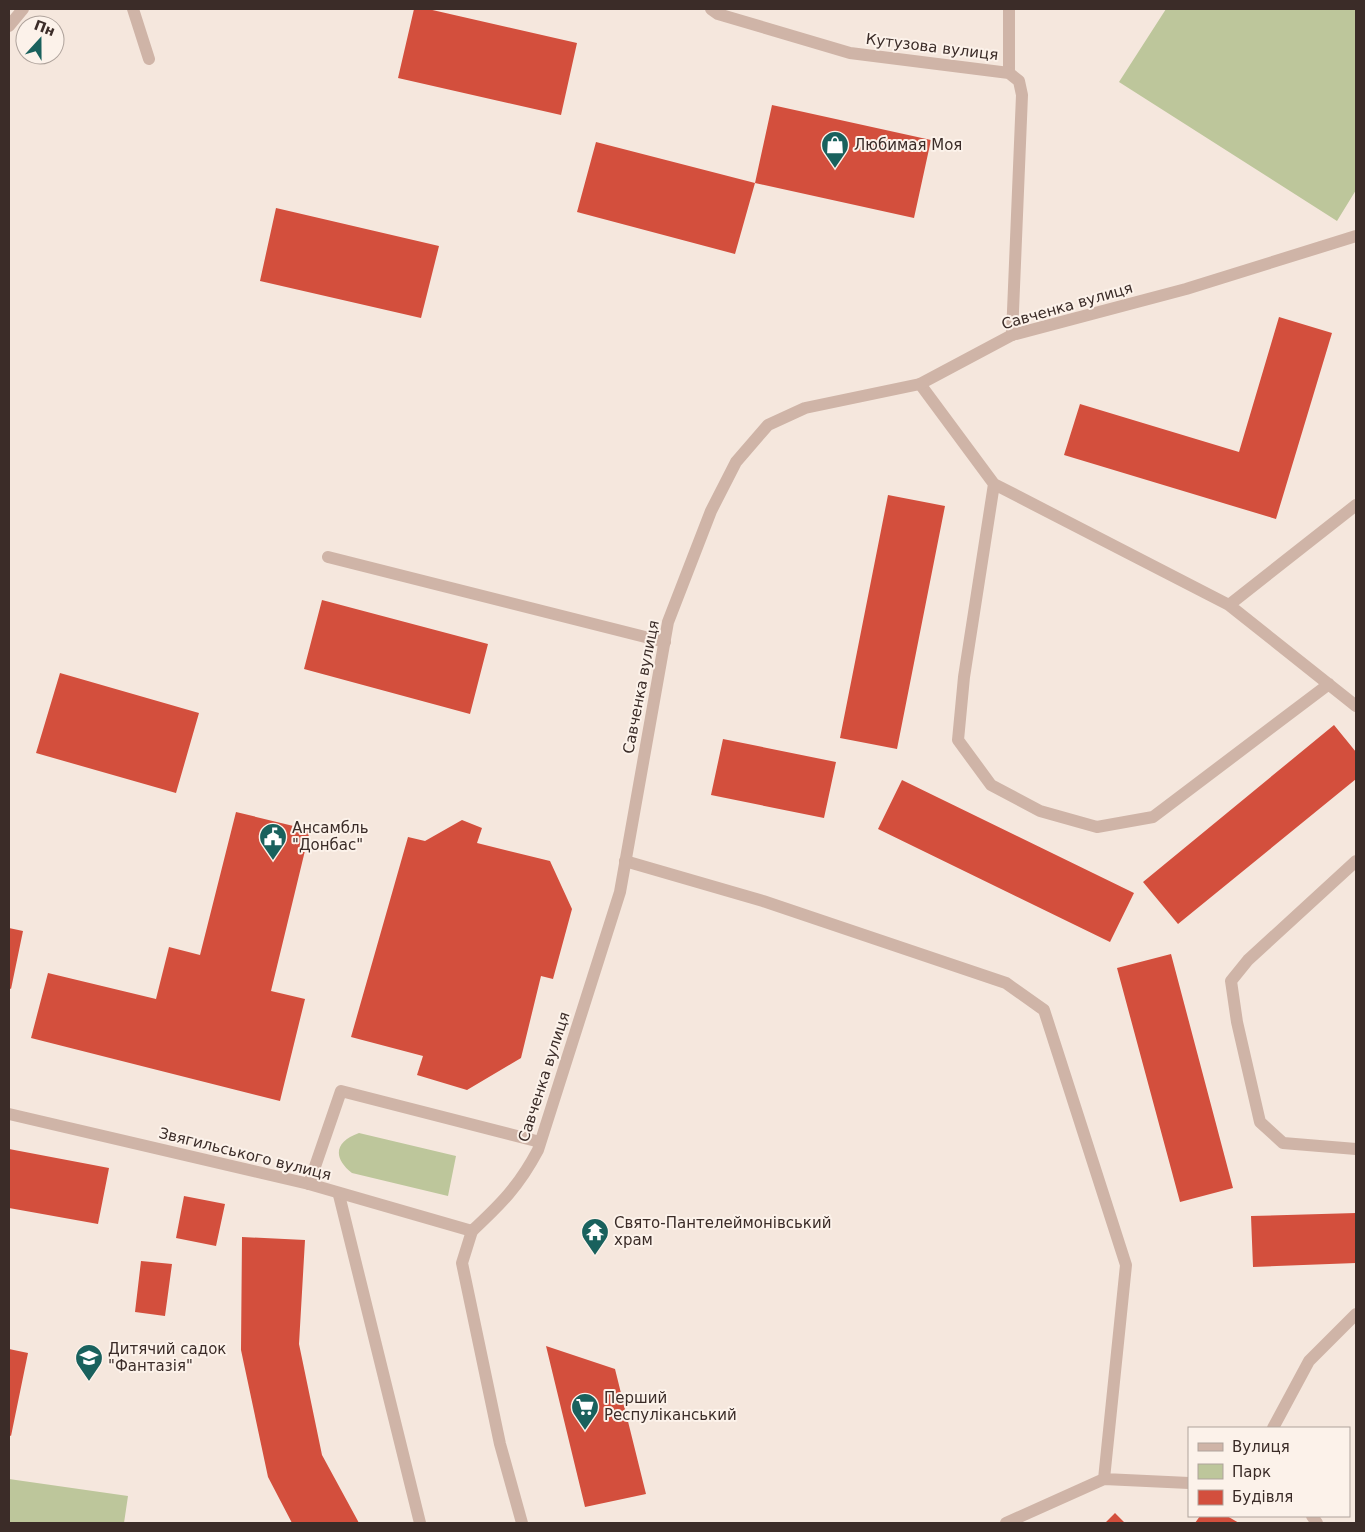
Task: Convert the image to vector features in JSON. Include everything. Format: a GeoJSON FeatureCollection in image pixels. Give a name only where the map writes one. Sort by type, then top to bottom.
{"type":"FeatureCollection","features":[{"type":"Feature","properties":{"kind":"street"},"geometry":{"type":"LineString","coordinates":[[9,26],[23,9]]}},
{"type":"Feature","properties":{"kind":"street"},"geometry":{"type":"LineString","coordinates":[[133,9],[149,59]]}},
{"type":"Feature","properties":{"kind":"street","name":"Кутузова вулиця"},"geometry":{"type":"LineString","coordinates":[[711,9],[718,14],[850,53],[1009,73],[1019,81],[1022,95],[1012,335]]}},
{"type":"Feature","properties":{"kind":"street"},"geometry":{"type":"LineString","coordinates":[[1009,9],[1009,73]]}},
{"type":"Feature","properties":{"kind":"street","name":"Савченка вулиця"},"geometry":{"type":"LineString","coordinates":[[522,1523],[500,1444],[462,1263],[472,1231],[509,1196],[525,1174],[540,1142],[620,892],[668,622],[711,511],[736,462],[768,425],[805,408],[920,384],[1012,335],[1186,289],[1356,236]]}},
{"type":"Feature","properties":{"kind":"street"},"geometry":{"type":"LineString","coordinates":[[920,384],[994,484],[1229,605],[1356,706]]}},
{"type":"Feature","properties":{"kind":"street"},"geometry":{"type":"LineString","coordinates":[[994,484],[964,677],[958,740],[991,785],[1040,811],[1097,827],[1154,817],[1329,684]]}},
{"type":"Feature","properties":{"kind":"street"},"geometry":{"type":"LineString","coordinates":[[1229,605],[1356,505]]}},
{"type":"Feature","properties":{"kind":"street"},"geometry":{"type":"LineString","coordinates":[[328,557],[664,642]]}},
{"type":"Feature","properties":{"kind":"street"},"geometry":{"type":"LineString","coordinates":[[626,861],[763,901],[1006,983],[1044,1010],[1126,1264],[1104,1479]]}},
{"type":"Feature","properties":{"kind":"street"},"geometry":{"type":"LineString","coordinates":[[1356,861],[1248,960],[1231,982],[1237,1022],[1260,1122],[1283,1143],[1356,1150]]}},
{"type":"Feature","properties":{"kind":"street"},"geometry":{"type":"LineString","coordinates":[[309,1184],[341,1091],[540,1142]]}},
{"type":"Feature","properties":{"kind":"street","name":"Звягильського вулиця"},"geometry":{"type":"LineString","coordinates":[[9,1114],[309,1184],[339,1195],[472,1231]]}},
{"type":"Feature","properties":{"kind":"street"},"geometry":{"type":"LineString","coordinates":[[339,1195],[420,1523]]}},
{"type":"Feature","properties":{"kind":"street"},"geometry":{"type":"LineString","coordinates":[[1274,1427],[1309,1361],[1356,1314]]}},
{"type":"Feature","properties":{"kind":"street"},"geometry":{"type":"LineString","coordinates":[[1006,1523],[1104,1479],[1188,1483]]}},
{"type":"Feature","properties":{"kind":"green space"},"geometry":{"type":"Polygon","coordinates":[[[1166,9],[1356,9],[1356,190],[1337,221],[1119,82],[1166,9]]]}},
{"type":"Feature","properties":{"kind":"green space"},"geometry":{"type":"Polygon","coordinates":[[[359,1133],[456,1156],[448,1196],[352,1173],[342,1162],[339,1151],[345,1141],[359,1133]]]}},
{"type":"Feature","properties":{"kind":"green space"},"geometry":{"type":"Polygon","coordinates":[[[9,1479],[128,1496],[124,1523],[9,1523],[9,1479]]]}},
{"type":"Feature","properties":{"kind":"building"},"geometry":{"type":"Polygon","coordinates":[[[414,9],[428,9],[577,43],[561,115],[398,78],[414,9]]]}},
{"type":"Feature","properties":{"kind":"building"},"geometry":{"type":"Polygon","coordinates":[[[772,105],[931,140],[914,218],[755,183],[772,105]]]}},
{"type":"Feature","properties":{"kind":"building"},"geometry":{"type":"Polygon","coordinates":[[[596,142],[755,183],[735,254],[577,212],[596,142]]]}},
{"type":"Feature","properties":{"kind":"building"},"geometry":{"type":"Polygon","coordinates":[[[276,208],[439,246],[421,318],[260,281],[276,208]]]}},
{"type":"Feature","properties":{"kind":"building"},"geometry":{"type":"Polygon","coordinates":[[[1279,317],[1332,333],[1276,519],[1064,455],[1080,404],[1239,452],[1279,317]]]}},
{"type":"Feature","properties":{"kind":"building"},"geometry":{"type":"Polygon","coordinates":[[[888,495],[945,506],[897,749],[840,738],[888,495]]]}},
{"type":"Feature","properties":{"kind":"building"},"geometry":{"type":"Polygon","coordinates":[[[322,600],[488,644],[470,714],[304,669],[322,600]]]}},
{"type":"Feature","properties":{"kind":"building"},"geometry":{"type":"Polygon","coordinates":[[[60,673],[199,713],[176,793],[36,753],[60,673]]]}},
{"type":"Feature","properties":{"kind":"building"},"geometry":{"type":"Polygon","coordinates":[[[1334,725],[1356,752],[1356,779],[1178,924],[1143,882],[1334,725]]]}},
{"type":"Feature","properties":{"kind":"building"},"geometry":{"type":"Polygon","coordinates":[[[723,739],[836,762],[824,818],[711,795],[723,739]]]}},
{"type":"Feature","properties":{"kind":"building"},"geometry":{"type":"Polygon","coordinates":[[[902,780],[1134,893],[1110,942],[878,829],[902,780]]]}},
{"type":"Feature","properties":{"kind":"building"},"geometry":{"type":"Polygon","coordinates":[[[236,812],[310,830],[271,991],[305,999],[280,1101],[31,1038],[48,973],[156,999],[169,947],[200,955],[236,812]]]}},
{"type":"Feature","properties":{"kind":"building"},"geometry":{"type":"Polygon","coordinates":[[[462,820],[482,828],[477,843],[550,861],[572,909],[553,979],[541,976],[521,1058],[467,1090],[417,1075],[423,1056],[351,1037],[408,837],[425,841],[462,820]]]}},
{"type":"Feature","properties":{"kind":"building"},"geometry":{"type":"Polygon","coordinates":[[[9,928],[23,931],[11,989],[9,988],[9,928]]]}},
{"type":"Feature","properties":{"kind":"building"},"geometry":{"type":"Polygon","coordinates":[[[1171,954],[1233,1188],[1180,1202],[1117,968],[1171,954]]]}},
{"type":"Feature","properties":{"kind":"building"},"geometry":{"type":"Polygon","coordinates":[[[9,1149],[109,1168],[98,1224],[9,1208],[9,1149]]]}},
{"type":"Feature","properties":{"kind":"building"},"geometry":{"type":"Polygon","coordinates":[[[184,1196],[225,1204],[216,1246],[176,1238],[184,1196]]]}},
{"type":"Feature","properties":{"kind":"building"},"geometry":{"type":"Polygon","coordinates":[[[1356,1213],[1356,1263],[1253,1267],[1251,1216],[1356,1213]]]}},
{"type":"Feature","properties":{"kind":"building"},"geometry":{"type":"Polygon","coordinates":[[[242,1237],[305,1240],[299,1344],[322,1455],[359,1523],[292,1523],[268,1477],[241,1350],[242,1237]]]}},
{"type":"Feature","properties":{"kind":"building"},"geometry":{"type":"Polygon","coordinates":[[[141,1261],[172,1264],[165,1316],[135,1312],[141,1261]]]}},
{"type":"Feature","properties":{"kind":"building"},"geometry":{"type":"Polygon","coordinates":[[[546,1346],[615,1369],[646,1494],[585,1507],[546,1346]]]}},
{"type":"Feature","properties":{"kind":"building"},"geometry":{"type":"Polygon","coordinates":[[[9,1349],[28,1353],[11,1436],[9,1435],[9,1349]]]}},
{"type":"Feature","properties":{"kind":"building"},"geometry":{"type":"Polygon","coordinates":[[[1115,1513],[1125,1523],[1105,1523],[1115,1513]]]}},
{"type":"Feature","properties":{"kind":"building"},"geometry":{"type":"Polygon","coordinates":[[[1199,1517],[1229,1517],[1239,1523],[1195,1523],[1199,1517]]]}},
{"type":"Feature","properties":{"kind":"place","name":"Любимая Моя"},"geometry":{"type":"Point","coordinates":[835,169]}},
{"type":"Feature","properties":{"kind":"place","name":"Ансамбль \"Донбас\""},"geometry":{"type":"Point","coordinates":[273,861]}},
{"type":"Feature","properties":{"kind":"place","name":"Свято-Пантелеймонівський храм"},"geometry":{"type":"Point","coordinates":[595,1256]}},
{"type":"Feature","properties":{"kind":"place","name":"Дитячий садок \"Фантазія\""},"geometry":{"type":"Point","coordinates":[89,1382]}},
{"type":"Feature","properties":{"kind":"place","name":"Перший Респуліканський"},"geometry":{"type":"Point","coordinates":[585,1431]}}]}
